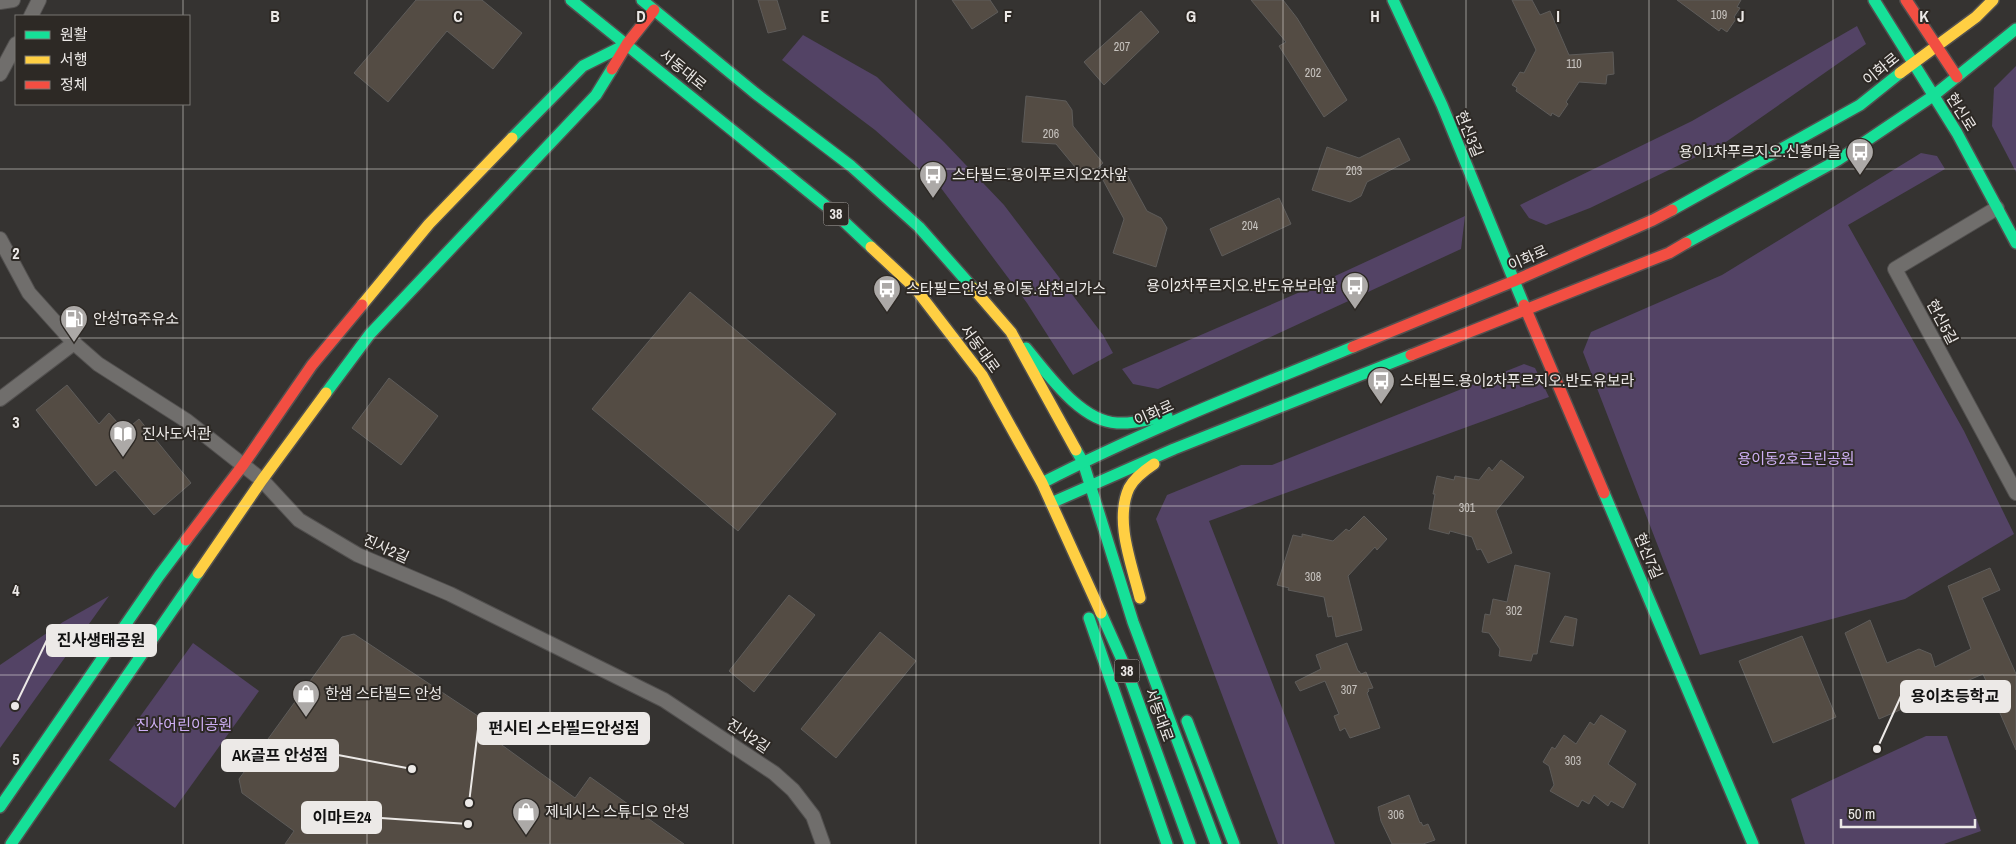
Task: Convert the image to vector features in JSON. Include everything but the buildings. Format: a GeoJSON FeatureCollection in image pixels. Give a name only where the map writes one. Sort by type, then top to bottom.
{"type":"FeatureCollection","features":[{"type":"Feature","properties":{"kind":"street"},"geometry":{"type":"LineString","coordinates":[[0,2],[13,0]]}},
{"type":"Feature","properties":{"kind":"street"},"geometry":{"type":"LineString","coordinates":[[32,15],[39,0]]}},
{"type":"Feature","properties":{"kind":"street","name":"서동대로"},"geometry":{"type":"LineString","coordinates":[[571,0],[836,214],[915,288],[982,375],[1042,483],[1127,671],[1190,844]]}},
{"type":"Feature","properties":{"kind":"street","name":"서동대로"},"geometry":{"type":"LineString","coordinates":[[642,0],[755,93],[858,172],[919,227],[1011,332],[1083,462],[1096,498],[1133,622],[1216,844]]}},
{"type":"Feature","properties":{"kind":"street","name":"현신3길"},"geometry":{"type":"LineString","coordinates":[[1393,0],[1415,41],[1514,281]]}},
{"type":"Feature","properties":{"kind":"street","name":"현신로"},"geometry":{"type":"LineString","coordinates":[[1874,0],[1957,133],[2016,243]]}},
{"type":"Feature","properties":{"kind":"street","name":"현신로"},"geometry":{"type":"LineString","coordinates":[[1906,0],[1956,77]]}},
{"type":"Feature","properties":{"kind":"street","name":"이화로"},"geometry":{"type":"LineString","coordinates":[[1042,483],[1083,462],[1196,411],[1514,281],[1653,220],[1860,105],[1912,63],[1976,17],[1993,0]]}},
{"type":"Feature","properties":{"kind":"street"},"geometry":{"type":"LineString","coordinates":[[11,844],[262,480],[370,334],[596,95],[627,44],[654,10]]}},
{"type":"Feature","properties":{"kind":"street"},"geometry":{"type":"LineString","coordinates":[[1167,844],[1051,503],[1174,449],[1669,253],[1838,160],[1933,96],[2016,29]]}},
{"type":"Feature","properties":{"kind":"street"},"geometry":{"type":"LineString","coordinates":[[0,807],[160,576],[243,466],[312,365],[429,224],[583,66],[627,44]]}},
{"type":"Feature","properties":{"kind":"street"},"geometry":{"type":"LineString","coordinates":[[0,74],[15,46]]}},
{"type":"Feature","properties":{"kind":"street","name":"현신5길"},"geometry":{"type":"LineString","coordinates":[[1997,208],[1895,269],[2016,493]]}},
{"type":"Feature","properties":{"kind":"street","name":"진사2길"},"geometry":{"type":"LineString","coordinates":[[0,239],[29,293],[74,342],[98,364],[187,421],[262,480],[299,520],[358,555],[450,594],[664,700],[774,773],[793,790],[813,816],[824,844]]}},
{"type":"Feature","properties":{"kind":"street","name":"현신7길"},"geometry":{"type":"LineString","coordinates":[[1514,281],[1753,844]]}},
{"type":"Feature","properties":{"kind":"street"},"geometry":{"type":"LineString","coordinates":[[1011,332],[1061,387],[1093,416],[1109,422],[1123,423],[1196,411]]}},
{"type":"Feature","properties":{"kind":"street"},"geometry":{"type":"LineString","coordinates":[[0,399],[74,342]]}},
{"type":"Feature","properties":{"kind":"street"},"geometry":{"type":"LineString","coordinates":[[1096,498],[1142,603],[1125,533],[1123,507],[1129,487],[1142,473],[1174,449]]}},
{"type":"Feature","properties":{"kind":"street"},"geometry":{"type":"LineString","coordinates":[[1182,708],[1234,844]]}},
{"type":"Feature","properties":{"kind":"green space"},"geometry":{"type":"Polygon","coordinates":[[[1857,26],[1866,44],[1723,144],[1590,208],[1546,225],[1529,218],[1520,205],[1692,121],[1857,26]]]}},
{"type":"Feature","properties":{"kind":"green space"},"geometry":{"type":"Polygon","coordinates":[[[803,35],[877,77],[944,142],[1004,205],[1103,335],[1113,353],[1073,375],[1027,303],[941,188],[875,130],[782,60],[803,35]]]}},
{"type":"Feature","properties":{"kind":"green space"},"geometry":{"type":"Polygon","coordinates":[[[2016,66],[2016,172],[1992,126],[1994,88],[2016,66]]]}},
{"type":"Feature","properties":{"kind":"green space","name":"용이동2호근린공원"},"geometry":{"type":"Polygon","coordinates":[[[1921,153],[1937,156],[1945,169],[1848,225],[1964,431],[2014,534],[1905,599],[1700,655],[1583,352],[1591,332],[1722,275],[1921,153]]]}},
{"type":"Feature","properties":{"kind":"green space"},"geometry":{"type":"Polygon","coordinates":[[[1465,216],[1461,249],[1158,389],[1133,384],[1122,369],[1307,289],[1465,216]]]}},
{"type":"Feature","properties":{"kind":"green space"},"geometry":{"type":"Polygon","coordinates":[[[1524,364],[1535,368],[1549,397],[1209,521],[1335,844],[1278,844],[1156,519],[1167,495],[1241,465],[1272,465],[1524,364]]]}},
{"type":"Feature","properties":{"kind":"green space"},"geometry":{"type":"Polygon","coordinates":[[[109,596],[0,748],[0,665],[63,622],[109,596]]]}},
{"type":"Feature","properties":{"kind":"green space","name":"진사어린이공원"},"geometry":{"type":"Polygon","coordinates":[[[193,643],[259,691],[175,808],[109,760],[193,643]]]}},
{"type":"Feature","properties":{"kind":"green space"},"geometry":{"type":"Polygon","coordinates":[[[1926,736],[1947,736],[1981,831],[1944,844],[1805,844],[1791,799],[1926,736]]]}},
{"type":"Feature","properties":{"kind":"traffic: fast"},"geometry":{"type":"LineString","coordinates":[[571,0],[836,214],[871,247]]}},
{"type":"Feature","properties":{"kind":"traffic: fast"},"geometry":{"type":"LineString","coordinates":[[642,0],[755,93],[851,166],[919,227],[972,287]]}},
{"type":"Feature","properties":{"kind":"traffic: fast"},"geometry":{"type":"LineString","coordinates":[[1393,0],[1442,105],[1524,305]]}},
{"type":"Feature","properties":{"kind":"traffic: fast"},"geometry":{"type":"LineString","coordinates":[[1874,0],[1957,133],[2016,243]]}},
{"type":"Feature","properties":{"kind":"traffic: fast"},"geometry":{"type":"LineString","coordinates":[[1686,243],[1838,160],[1933,96],[2016,29]]}},
{"type":"Feature","properties":{"kind":"traffic: fast"},"geometry":{"type":"LineString","coordinates":[[512,138],[583,66],[627,44]]}},
{"type":"Feature","properties":{"kind":"traffic: fast"},"geometry":{"type":"LineString","coordinates":[[326,393],[370,334],[596,95],[612,69]]}},
{"type":"Feature","properties":{"kind":"traffic: fast"},"geometry":{"type":"LineString","coordinates":[[1672,210],[1860,105],[1900,73]]}},
{"type":"Feature","properties":{"kind":"traffic: fast"},"geometry":{"type":"LineString","coordinates":[[1042,483],[1157,428],[1353,347]]}},
{"type":"Feature","properties":{"kind":"traffic: fast"},"geometry":{"type":"LineString","coordinates":[[1026,348],[1055,383],[1090,414],[1103,420],[1117,423],[1136,422],[1167,416]]}},
{"type":"Feature","properties":{"kind":"traffic: fast"},"geometry":{"type":"LineString","coordinates":[[1051,503],[1174,449],[1411,355]]}},
{"type":"Feature","properties":{"kind":"traffic: fast"},"geometry":{"type":"LineString","coordinates":[[1076,450],[1083,462],[1133,622],[1216,844]]}},
{"type":"Feature","properties":{"kind":"traffic: fast"},"geometry":{"type":"LineString","coordinates":[[1604,493],[1753,844]]}},
{"type":"Feature","properties":{"kind":"traffic: fast"},"geometry":{"type":"LineString","coordinates":[[0,807],[159,576],[186,540]]}},
{"type":"Feature","properties":{"kind":"traffic: fast"},"geometry":{"type":"LineString","coordinates":[[11,844],[198,573]]}},
{"type":"Feature","properties":{"kind":"traffic: fast"},"geometry":{"type":"LineString","coordinates":[[1101,613],[1127,671],[1190,844]]}},
{"type":"Feature","properties":{"kind":"traffic: fast"},"geometry":{"type":"LineString","coordinates":[[1089,618],[1167,844]]}},
{"type":"Feature","properties":{"kind":"traffic: fast"},"geometry":{"type":"LineString","coordinates":[[1187,721],[1234,844]]}},
{"type":"Feature","properties":{"kind":"traffic: slow"},"geometry":{"type":"LineString","coordinates":[[1900,73],[1976,17],[1993,0]]}},
{"type":"Feature","properties":{"kind":"traffic: slow"},"geometry":{"type":"LineString","coordinates":[[362,305],[429,224],[512,138]]}},
{"type":"Feature","properties":{"kind":"traffic: slow"},"geometry":{"type":"LineString","coordinates":[[871,247],[915,288],[982,375],[1042,483],[1101,613]]}},
{"type":"Feature","properties":{"kind":"traffic: slow"},"geometry":{"type":"LineString","coordinates":[[972,287],[1011,332],[1076,450]]}},
{"type":"Feature","properties":{"kind":"traffic: slow"},"geometry":{"type":"LineString","coordinates":[[198,573],[262,480],[326,393]]}},
{"type":"Feature","properties":{"kind":"traffic: slow"},"geometry":{"type":"LineString","coordinates":[[1140,598],[1126,543],[1123,514],[1131,484],[1140,474],[1154,464]]}},
{"type":"Feature","properties":{"kind":"traffic: jam"},"geometry":{"type":"LineString","coordinates":[[1906,0],[1957,77]]}},
{"type":"Feature","properties":{"kind":"traffic: jam"},"geometry":{"type":"LineString","coordinates":[[612,69],[627,44],[654,10]]}},
{"type":"Feature","properties":{"kind":"traffic: jam"},"geometry":{"type":"LineString","coordinates":[[1353,347],[1514,281],[1672,210]]}},
{"type":"Feature","properties":{"kind":"traffic: jam"},"geometry":{"type":"LineString","coordinates":[[1411,355],[1669,253],[1686,243]]}},
{"type":"Feature","properties":{"kind":"traffic: jam"},"geometry":{"type":"LineString","coordinates":[[186,540],[243,465],[312,365],[362,305]]}},
{"type":"Feature","properties":{"kind":"traffic: jam"},"geometry":{"type":"LineString","coordinates":[[1524,305],[1604,493]]}},
{"type":"Feature","properties":{"kind":"place","name":"용이1차푸르지오.신흥마을"},"geometry":{"type":"Point","coordinates":[1860,176]}},
{"type":"Feature","properties":{"kind":"place","name":"스타필드.용이푸르지오2차앞"},"geometry":{"type":"Point","coordinates":[933,199]}},
{"type":"Feature","properties":{"kind":"place","name":"용이2차푸르지오.반도유보라앞"},"geometry":{"type":"Point","coordinates":[1355,310]}},
{"type":"Feature","properties":{"kind":"place","name":"스타필드안성.용이동.삼천리가스"},"geometry":{"type":"Point","coordinates":[887,313]}},
{"type":"Feature","properties":{"kind":"place","name":"안성TG주유소"},"geometry":{"type":"Point","coordinates":[74,343]}},
{"type":"Feature","properties":{"kind":"place","name":"스타필드.용이2차푸르지오.반도유보라"},"geometry":{"type":"Point","coordinates":[1381,405]}},
{"type":"Feature","properties":{"kind":"place","name":"진사도서관"},"geometry":{"type":"Point","coordinates":[123,458]}},
{"type":"Feature","properties":{"kind":"place","name":"진사생태공원"},"geometry":{"type":"Point","coordinates":[15,706]}},
{"type":"Feature","properties":{"kind":"place","name":"한샘 스타필드 안성"},"geometry":{"type":"Point","coordinates":[306,718]}},
{"type":"Feature","properties":{"kind":"place","name":"용이초등학교"},"geometry":{"type":"Point","coordinates":[1877,749]}},
{"type":"Feature","properties":{"kind":"place","name":"AK골프 안성점"},"geometry":{"type":"Point","coordinates":[412,769]}},
{"type":"Feature","properties":{"kind":"place","name":"펀시티 스타필드안성점"},"geometry":{"type":"Point","coordinates":[469,803]}},
{"type":"Feature","properties":{"kind":"place","name":"이마트24"},"geometry":{"type":"Point","coordinates":[468,824]}},
{"type":"Feature","properties":{"kind":"place","name":"제네시스 스튜디오 안성"},"geometry":{"type":"Point","coordinates":[526,836]}}]}
